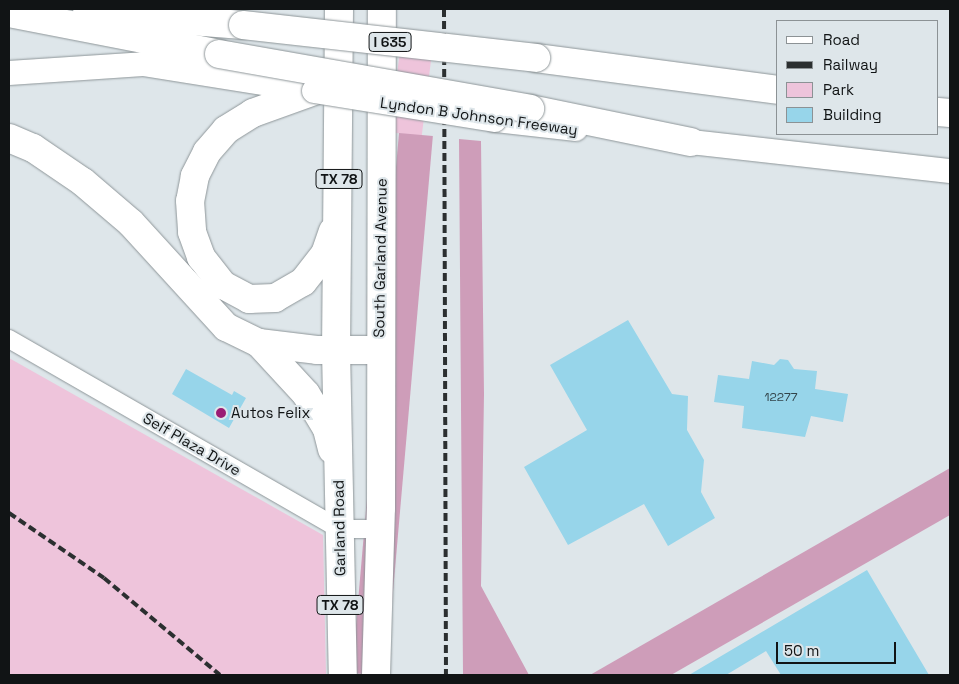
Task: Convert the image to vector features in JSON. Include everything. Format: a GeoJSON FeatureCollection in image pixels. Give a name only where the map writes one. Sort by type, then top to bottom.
{"type":"FeatureCollection","features":[{"type":"Feature","properties":{"kind":"main road","name":"I 635"},"geometry":{"type":"LineString","coordinates":[[41,9],[243,26],[536,58],[776,90]]}},
{"type":"Feature","properties":{"kind":"main road","name":"TX 78"},"geometry":{"type":"LineString","coordinates":[[339,9],[339,173],[336,225],[336,350],[339,471]]}},
{"type":"Feature","properties":{"kind":"main road","name":"South Garland Avenue"},"geometry":{"type":"LineString","coordinates":[[380,518],[382,9]]}},
{"type":"Feature","properties":{"kind":"main road"},"geometry":{"type":"LineString","coordinates":[[9,13],[219,54],[530,109],[691,142]]}},
{"type":"Feature","properties":{"kind":"main road","name":"Lyndon B Johnson Freeway"},"geometry":{"type":"LineString","coordinates":[[9,73],[143,64],[495,120],[950,171]]}},
{"type":"Feature","properties":{"kind":"main road"},"geometry":{"type":"LineString","coordinates":[[314,91],[253,113],[226,130],[207,152],[195,176],[190,201],[192,232],[201,257],[223,285],[249,299],[275,298],[303,282],[325,254],[336,225]]}},
{"type":"Feature","properties":{"kind":"main road"},"geometry":{"type":"LineString","coordinates":[[9,138],[33,148],[83,182],[131,223],[226,327],[259,343],[336,350],[380,350]]}},
{"type":"Feature","properties":{"kind":"main road"},"geometry":{"type":"LineString","coordinates":[[259,343],[306,394],[327,429],[339,471]]}},
{"type":"Feature","properties":{"kind":"main road","name":"Garland Road"},"geometry":{"type":"LineString","coordinates":[[339,471],[343,675]]}},
{"type":"Feature","properties":{"kind":"main road","name":"TX 78"},"geometry":{"type":"LineString","coordinates":[[376,675],[380,518]]}},
{"type":"Feature","properties":{"kind":"street","name":"Self Plaza Drive"},"geometry":{"type":"LineString","coordinates":[[9,339],[340,529],[380,518]]}},
{"type":"Feature","properties":{"kind":"green space"},"geometry":{"type":"Polygon","coordinates":[[[402,34],[434,38],[422,136],[390,132],[402,34]]]}},
{"type":"Feature","properties":{"kind":"green space"},"geometry":{"type":"Polygon","coordinates":[[[9,358],[323,535],[326,675],[9,675],[9,358]]]}},
{"type":"Feature","properties":{"kind":"shaded area"},"geometry":{"type":"Polygon","coordinates":[[[399,133],[433,136],[386,675],[352,673],[399,133]]]}},
{"type":"Feature","properties":{"kind":"shaded area"},"geometry":{"type":"Polygon","coordinates":[[[459,139],[481,141],[484,394],[481,586],[529,675],[463,675],[459,139]]]}},
{"type":"Feature","properties":{"kind":"shaded area"},"geometry":{"type":"Polygon","coordinates":[[[950,468],[950,515],[671,675],[590,675],[950,468]]]}},
{"type":"Feature","properties":{"kind":"building"},"geometry":{"type":"Polygon","coordinates":[[[628,320],[672,394],[688,396],[687,430],[704,460],[701,492],[715,518],[668,546],[644,504],[568,545],[524,467],[587,430],[550,365],[628,320]]]}},
{"type":"Feature","properties":{"kind":"building"},"geometry":{"type":"Polygon","coordinates":[[[780,359],[788,360],[794,369],[817,371],[815,389],[848,394],[843,422],[811,416],[805,437],[742,428],[744,406],[714,402],[718,375],[749,379],[752,361],[774,365],[780,359]]]}},
{"type":"Feature","properties":{"kind":"building","name":"Autos Felix"},"geometry":{"type":"Polygon","coordinates":[[[186,369],[232,395],[234,391],[246,398],[229,428],[172,394],[186,369]]]}},
{"type":"Feature","properties":{"kind":"building"},"geometry":{"type":"Polygon","coordinates":[[[867,570],[929,675],[781,675],[766,651],[726,675],[689,675],[867,570]]]}},
{"type":"Feature","properties":{"kind":"railway"},"geometry":{"type":"LineString","coordinates":[[444,9],[446,675]]}},
{"type":"Feature","properties":{"kind":"railway"},"geometry":{"type":"LineString","coordinates":[[9,513],[104,578],[220,675]]}},
{"type":"Feature","properties":{"kind":"place","name":"Autos Felix"},"geometry":{"type":"Point","coordinates":[221,413]}}]}
